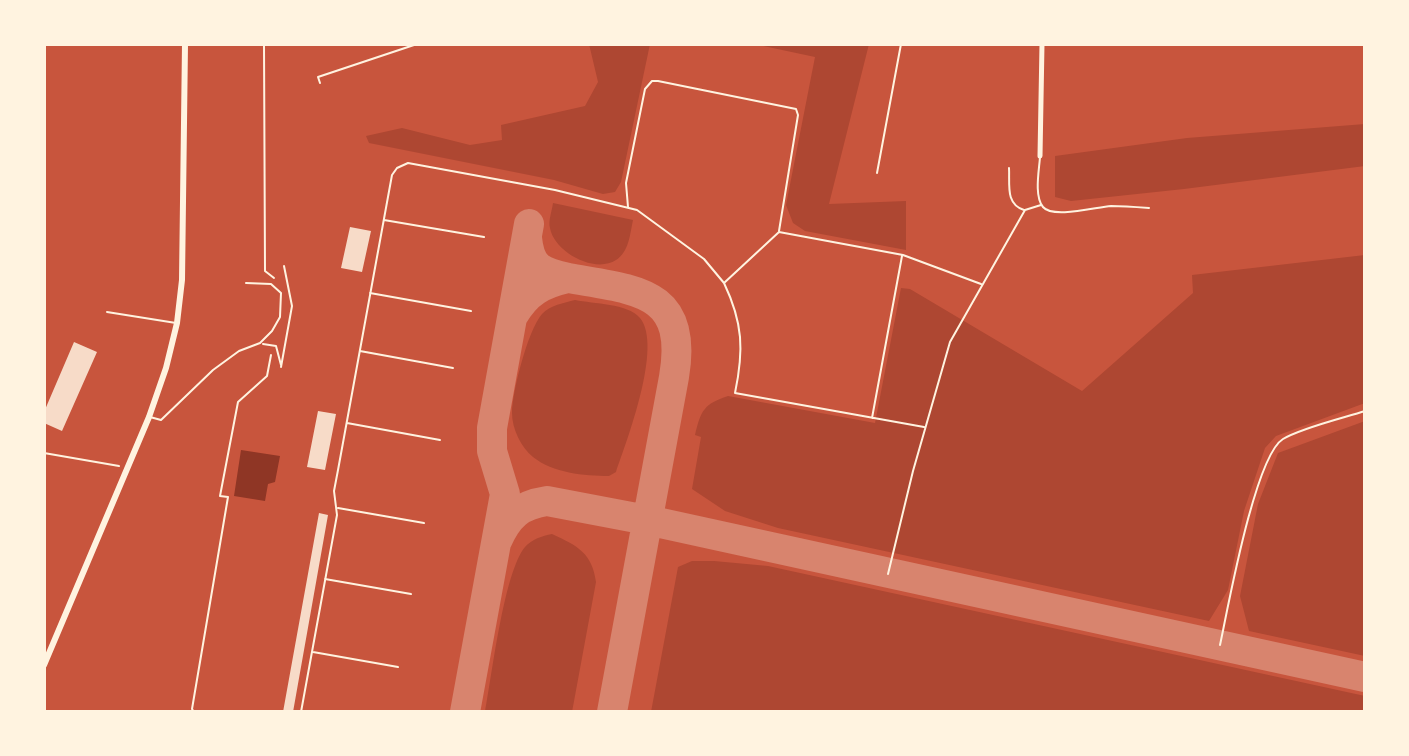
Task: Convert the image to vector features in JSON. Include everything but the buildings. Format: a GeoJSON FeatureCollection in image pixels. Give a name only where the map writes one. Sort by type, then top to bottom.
{"type":"FeatureCollection","features":[{"type":"Feature","properties":{"kind":"street"},"geometry":{"type":"LineString","coordinates":[[44,665],[149,417],[177,323],[182,280],[185,44]]}},
{"type":"Feature","properties":{"kind":"street"},"geometry":{"type":"LineString","coordinates":[[1040,156],[1042,44]]}},
{"type":"Feature","properties":{"kind":"lane"},"geometry":{"type":"LineString","coordinates":[[628,208],[626,183],[645,89],[652,81],[796,109],[798,115],[779,232],[724,283]]}},
{"type":"Feature","properties":{"kind":"lane"},"geometry":{"type":"LineString","coordinates":[[1040,156],[1041,205],[1046,210],[1057,212],[1112,206],[1149,208]]}},
{"type":"Feature","properties":{"kind":"lane"},"geometry":{"type":"LineString","coordinates":[[301,712],[337,507],[334,491],[392,175],[397,168],[408,163],[555,190],[637,210],[704,259],[724,283],[741,327],[741,358],[735,393],[926,428]]}},
{"type":"Feature","properties":{"kind":"lane"},"geometry":{"type":"LineString","coordinates":[[1009,168],[1010,200],[1017,208],[1025,210],[1041,205]]}},
{"type":"Feature","properties":{"kind":"lane"},"geometry":{"type":"LineString","coordinates":[[888,574],[950,342],[1025,210]]}},
{"type":"Feature","properties":{"kind":"lane"},"geometry":{"type":"LineString","coordinates":[[384,220],[484,237]]}},
{"type":"Feature","properties":{"kind":"lane"},"geometry":{"type":"LineString","coordinates":[[779,232],[903,255],[981,284]]}},
{"type":"Feature","properties":{"kind":"lane"},"geometry":{"type":"LineString","coordinates":[[872,418],[903,255]]}},
{"type":"Feature","properties":{"kind":"lane"},"geometry":{"type":"LineString","coordinates":[[260,343],[276,346],[281,367],[292,306],[284,266]]}},
{"type":"Feature","properties":{"kind":"lane"},"geometry":{"type":"LineString","coordinates":[[149,417],[161,420],[213,370],[239,351],[260,343],[272,331],[280,317],[281,293],[271,284],[246,283]]}},
{"type":"Feature","properties":{"kind":"lane"},"geometry":{"type":"LineString","coordinates":[[370,293],[471,311]]}},
{"type":"Feature","properties":{"kind":"lane"},"geometry":{"type":"LineString","coordinates":[[107,312],[177,323]]}},
{"type":"Feature","properties":{"kind":"lane"},"geometry":{"type":"LineString","coordinates":[[360,351],[453,368]]}},
{"type":"Feature","properties":{"kind":"lane"},"geometry":{"type":"LineString","coordinates":[[1220,645],[1245,531],[1266,461],[1281,440],[1365,411]]}},
{"type":"Feature","properties":{"kind":"lane"},"geometry":{"type":"LineString","coordinates":[[347,423],[440,440]]}},
{"type":"Feature","properties":{"kind":"lane"},"geometry":{"type":"LineString","coordinates":[[337,507],[424,523]]}},
{"type":"Feature","properties":{"kind":"lane"},"geometry":{"type":"LineString","coordinates":[[325,579],[411,594]]}},
{"type":"Feature","properties":{"kind":"lane"},"geometry":{"type":"LineString","coordinates":[[312,651],[398,667]]}},
{"type":"Feature","properties":{"kind":"path"},"geometry":{"type":"LineString","coordinates":[[264,44],[265,271],[277,280]]}},
{"type":"Feature","properties":{"kind":"path"},"geometry":{"type":"LineString","coordinates":[[320,83],[318,77],[336,69],[417,44]]}},
{"type":"Feature","properties":{"kind":"path"},"geometry":{"type":"LineString","coordinates":[[877,173],[901,44]]}},
{"type":"Feature","properties":{"kind":"path"},"geometry":{"type":"LineString","coordinates":[[194,712],[192,709],[228,497],[220,496],[238,402],[267,376],[273,345]]}},
{"type":"Feature","properties":{"kind":"path"},"geometry":{"type":"LineString","coordinates":[[44,453],[128,467]]}},
{"type":"Feature","properties":{"kind":"shaded area"},"geometry":{"type":"Polygon","coordinates":[[[589,44],[650,44],[621,182],[615,192],[603,194],[554,180],[369,143],[366,136],[402,128],[470,145],[502,140],[501,125],[585,106],[598,82],[589,44]]]}},
{"type":"Feature","properties":{"kind":"shaded area"},"geometry":{"type":"Polygon","coordinates":[[[754,44],[869,44],[829,204],[906,201],[906,250],[805,231],[793,223],[786,205],[815,57],[754,44]]]}},
{"type":"Feature","properties":{"kind":"shaded area"},"geometry":{"type":"Polygon","coordinates":[[[1365,124],[1365,166],[1071,201],[1055,197],[1055,156],[1187,138],[1365,124]]]}},
{"type":"Feature","properties":{"kind":"shaded area"},"geometry":{"type":"Polygon","coordinates":[[[553,203],[633,220],[624,252],[607,264],[597,264],[567,252],[553,237],[550,228],[553,203]]]}},
{"type":"Feature","properties":{"kind":"shaded area"},"geometry":{"type":"Polygon","coordinates":[[[1365,255],[1365,403],[1276,436],[1265,448],[1244,511],[1228,590],[1209,621],[778,528],[725,511],[692,489],[701,437],[695,435],[699,419],[709,405],[728,396],[875,423],[901,288],[910,289],[1082,391],[1193,293],[1192,275],[1365,255]]]}},
{"type":"Feature","properties":{"kind":"shaded area"},"geometry":{"type":"Polygon","coordinates":[[[575,300],[627,309],[640,318],[646,331],[648,349],[641,394],[616,472],[609,476],[550,467],[525,448],[514,425],[512,413],[518,377],[537,322],[549,308],[575,300]]]}},
{"type":"Feature","properties":{"kind":"shaded area"},"geometry":{"type":"Polygon","coordinates":[[[1365,421],[1365,656],[1249,631],[1240,596],[1258,504],[1278,453],[1365,421]]]}},
{"type":"Feature","properties":{"kind":"shaded area"},"geometry":{"type":"Polygon","coordinates":[[[241,450],[280,456],[275,482],[268,484],[265,501],[234,496],[241,450]]]}},
{"type":"Feature","properties":{"kind":"shaded area"},"geometry":{"type":"Polygon","coordinates":[[[552,534],[569,542],[587,557],[596,582],[572,712],[485,712],[511,578],[525,547],[552,534]]]}},
{"type":"Feature","properties":{"kind":"shaded area"},"geometry":{"type":"Polygon","coordinates":[[[692,561],[768,566],[1365,696],[1365,712],[651,712],[678,567],[692,561]]]}},
{"type":"Feature","properties":{"kind":"taxiway"},"geometry":{"type":"LineString","coordinates":[[465,712],[505,494],[492,451],[492,428],[529,224]]}},
{"type":"Feature","properties":{"kind":"taxiway"},"geometry":{"type":"LineString","coordinates":[[513,316],[536,290],[568,278],[538,267],[531,256],[527,238]]}},
{"type":"Feature","properties":{"kind":"taxiway"},"geometry":{"type":"LineString","coordinates":[[568,278],[615,286],[652,299],[665,311],[673,327],[677,348],[612,712]]}},
{"type":"Feature","properties":{"kind":"taxiway"},"geometry":{"type":"LineString","coordinates":[[497,541],[516,513],[529,505],[547,501],[647,520],[1365,677]]}}]}
